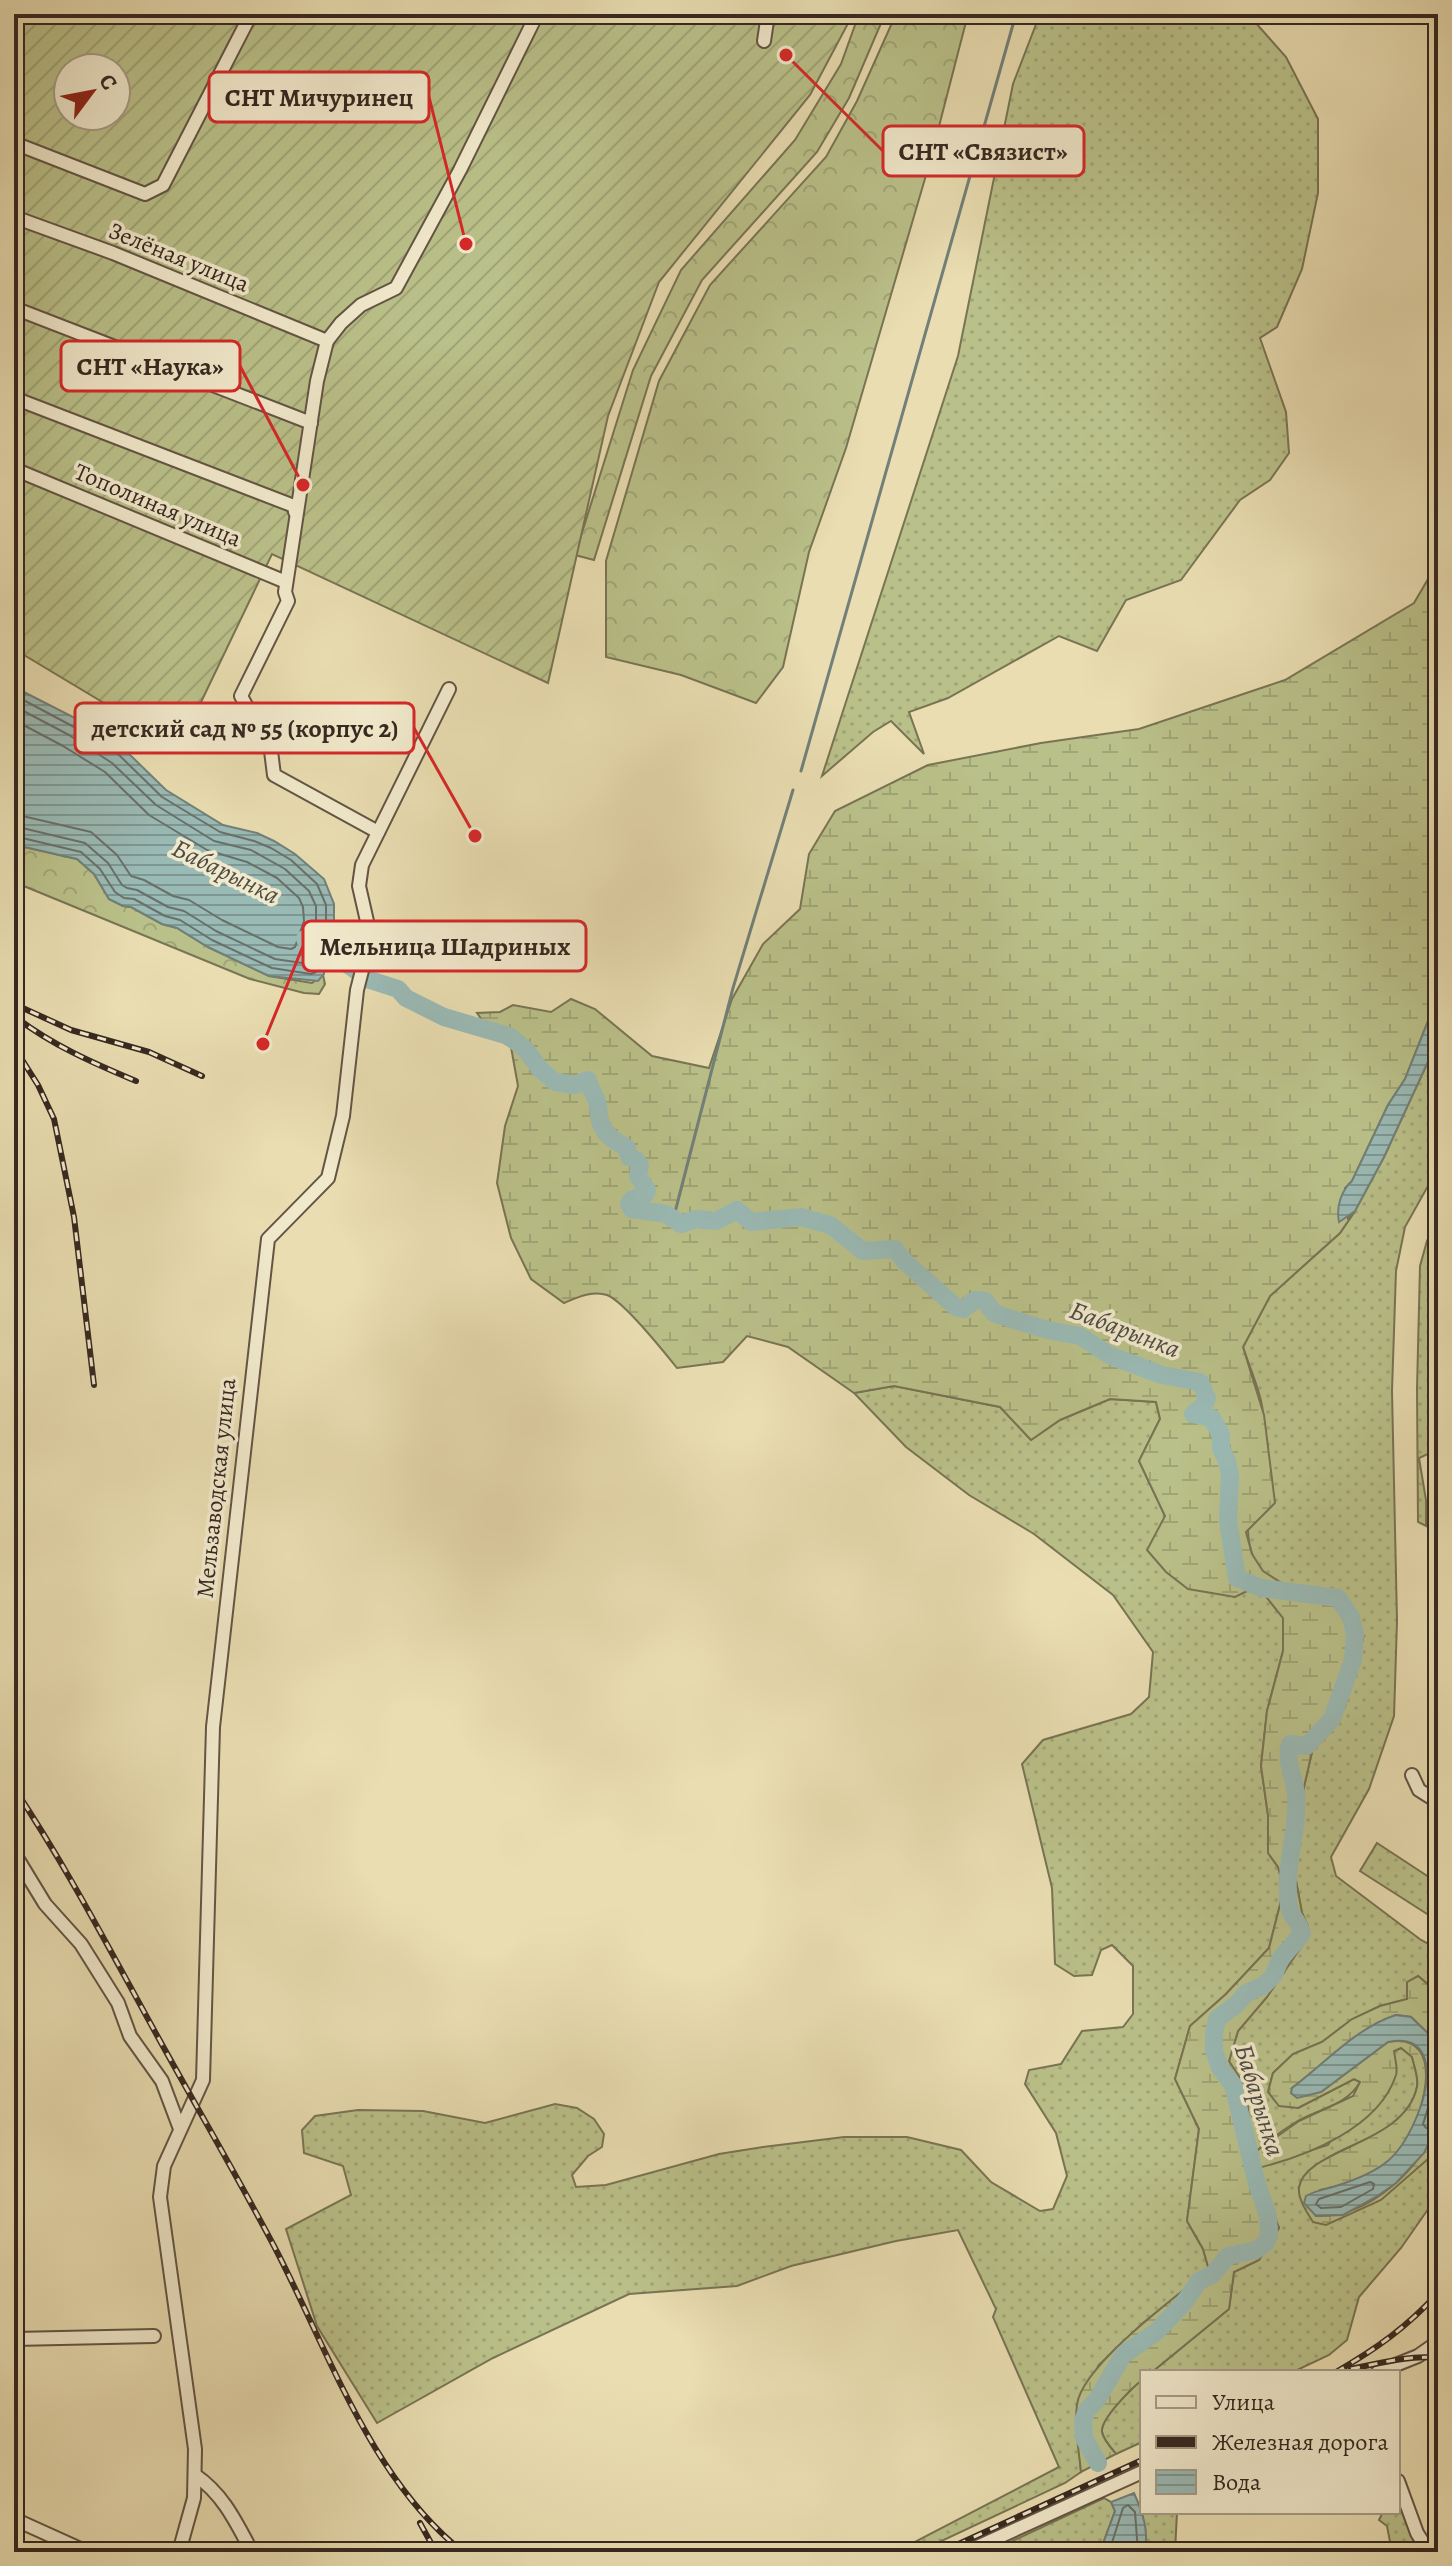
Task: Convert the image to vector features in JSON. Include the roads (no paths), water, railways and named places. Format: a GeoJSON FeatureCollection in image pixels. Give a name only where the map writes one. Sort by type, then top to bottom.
{"type":"FeatureCollection","features":[{"type":"Feature","properties":{"kind":"street"},"geometry":{"type":"LineString","coordinates":[[14,143],[145,194],[163,185],[251,14]]}},
{"type":"Feature","properties":{"kind":"street"},"geometry":{"type":"LineString","coordinates":[[378,832],[274,775],[271,751],[241,696],[288,601],[285,592],[295,512],[317,381],[327,341],[361,305],[396,288],[460,170],[537,14]]}},
{"type":"Feature","properties":{"kind":"street"},"geometry":{"type":"LineString","coordinates":[[764,41],[768,14]]}},
{"type":"Feature","properties":{"kind":"street","name":"Зелёная улица"},"geometry":{"type":"LineString","coordinates":[[14,217],[113,253],[327,341]]}},
{"type":"Feature","properties":{"kind":"street"},"geometry":{"type":"LineString","coordinates":[[14,308],[311,423]]}},
{"type":"Feature","properties":{"kind":"street"},"geometry":{"type":"LineString","coordinates":[[14,398],[294,506],[295,512]]}},
{"type":"Feature","properties":{"kind":"street","name":"Тополиная улица"},"geometry":{"type":"LineString","coordinates":[[14,469],[286,582]]}},
{"type":"Feature","properties":{"kind":"street","name":"Мельзаводская улица"},"geometry":{"type":"LineString","coordinates":[[179,2552],[194,2498],[195,2475],[191,2412],[177,2334],[160,2197],[164,2166],[203,2080],[213,1727],[268,1239],[328,1178],[343,1116],[357,990],[369,930],[359,877],[449,689]]}},
{"type":"Feature","properties":{"kind":"street"},"geometry":{"type":"LineString","coordinates":[[1412,1775],[1419,1790],[1438,1802]]}},
{"type":"Feature","properties":{"kind":"street"},"geometry":{"type":"LineString","coordinates":[[14,1853],[45,1904],[81,1944],[118,2003],[130,2036],[162,2081],[180,2129]]}},
{"type":"Feature","properties":{"kind":"street"},"geometry":{"type":"LineString","coordinates":[[14,2339],[154,2336]]}},
{"type":"Feature","properties":{"kind":"street"},"geometry":{"type":"LineString","coordinates":[[1383,2370],[1418,2356],[1438,2342]]}},
{"type":"Feature","properties":{"kind":"street"},"geometry":{"type":"LineString","coordinates":[[966,2552],[1140,2473]]}},
{"type":"Feature","properties":{"kind":"street"},"geometry":{"type":"LineString","coordinates":[[195,2475],[223,2499],[252,2552]]}},
{"type":"Feature","properties":{"kind":"street"},"geometry":{"type":"LineString","coordinates":[[1400,2486],[1417,2533],[1429,2552]]}},
{"type":"Feature","properties":{"kind":"street"},"geometry":{"type":"LineString","coordinates":[[14,2519],[87,2552]]}},
{"type":"Feature","properties":{"kind":"water"},"geometry":{"type":"Polygon","coordinates":[[[14,687],[79,720],[124,749],[166,790],[223,825],[257,833],[274,841],[324,879],[334,904],[334,925],[324,955],[324,974],[318,981],[269,976],[208,947],[177,928],[109,899],[94,874],[77,859],[14,843],[14,687]]]}},
{"type":"Feature","properties":{"kind":"water"},"geometry":{"type":"Polygon","coordinates":[[[1438,996],[1438,1040],[1384,1157],[1355,1211],[1339,1222],[1342,1194],[1352,1181],[1388,1105],[1405,1079],[1438,996]]]}},
{"type":"Feature","properties":{"kind":"water"},"geometry":{"type":"Polygon","coordinates":[[[1396,2015],[1411,2017],[1438,2043],[1438,2124],[1424,2153],[1396,2183],[1343,2215],[1316,2216],[1304,2203],[1306,2196],[1366,2175],[1388,2160],[1405,2140],[1421,2105],[1426,2084],[1426,2064],[1414,2044],[1388,2042],[1321,2092],[1297,2098],[1291,2093],[1292,2088],[1354,2037],[1396,2015]]]}},
{"type":"Feature","properties":{"kind":"water"},"geometry":{"type":"Polygon","coordinates":[[[1134,2493],[1146,2529],[1144,2552],[1100,2552],[1115,2511],[1111,2502],[1134,2493]]]}},
{"type":"Feature","properties":{"kind":"waterway"},"geometry":{"type":"LineString","coordinates":[[801,771],[1016,14]]}},
{"type":"Feature","properties":{"kind":"waterway"},"geometry":{"type":"LineString","coordinates":[[673,1220],[733,988],[793,790]]}},
{"type":"Feature","properties":{"kind":"waterway","name":"Бабарынка"},"geometry":{"type":"LineString","coordinates":[[305,939],[370,980],[398,989],[406,998],[444,1017],[509,1036],[555,1082],[575,1085],[588,1080],[605,1132],[627,1148],[629,1157],[640,1165],[638,1176],[647,1190],[645,1195],[631,1200],[629,1204],[632,1209],[666,1214],[681,1224],[696,1219],[716,1221],[737,1210],[751,1222],[801,1217],[830,1225],[863,1251],[895,1249],[905,1262],[956,1307],[963,1309],[975,1300],[985,1301],[994,1313],[1047,1330],[1080,1336],[1111,1356],[1162,1375],[1200,1382],[1207,1398],[1193,1414],[1212,1418],[1221,1435],[1221,1448],[1230,1476],[1228,1521],[1237,1578],[1261,1588],[1338,1598],[1351,1617],[1355,1634],[1353,1660],[1332,1719],[1307,1746],[1290,1744],[1289,1750],[1296,1808],[1288,1892],[1290,1911],[1302,1934],[1281,1958],[1273,1976],[1264,1985],[1245,1994],[1217,2019],[1214,2033],[1214,2051],[1220,2068],[1233,2085],[1257,2184],[1268,2215],[1269,2234],[1266,2243],[1256,2250],[1228,2256],[1212,2275],[1199,2281],[1183,2304],[1156,2332],[1123,2355],[1083,2421],[1084,2438],[1098,2463]]}},
{"type":"Feature","properties":{"kind":"railway"},"geometry":{"type":"LineString","coordinates":[[14,1004],[71,1030],[149,1052],[202,1076]]}},
{"type":"Feature","properties":{"kind":"railway"},"geometry":{"type":"LineString","coordinates":[[14,1016],[58,1045],[136,1081]]}},
{"type":"Feature","properties":{"kind":"railway"},"geometry":{"type":"LineString","coordinates":[[14,1047],[38,1085],[54,1119],[74,1217],[94,1385]]}},
{"type":"Feature","properties":{"kind":"railway"},"geometry":{"type":"LineString","coordinates":[[14,1788],[71,1881],[246,2194],[376,2449],[401,2487],[430,2522],[463,2552]]}},
{"type":"Feature","properties":{"kind":"railway"},"geometry":{"type":"LineString","coordinates":[[1339,2370],[1390,2337],[1438,2293]]}},
{"type":"Feature","properties":{"kind":"railway"},"geometry":{"type":"LineString","coordinates":[[1351,2369],[1405,2359],[1438,2358]]}},
{"type":"Feature","properties":{"kind":"railway"},"geometry":{"type":"LineString","coordinates":[[941,2552],[1140,2461]]}},
{"type":"Feature","properties":{"kind":"railway"},"geometry":{"type":"LineString","coordinates":[[420,2523],[436,2552]]}},
{"type":"Feature","properties":{"kind":"place","name":"СНТ «Связист»"},"geometry":{"type":"Point","coordinates":[786,55]}},
{"type":"Feature","properties":{"kind":"place","name":"СНТ Мичуринец"},"geometry":{"type":"Point","coordinates":[466,244]}},
{"type":"Feature","properties":{"kind":"place","name":"СНТ «Наука»"},"geometry":{"type":"Point","coordinates":[303,485]}},
{"type":"Feature","properties":{"kind":"place","name":"детский сад № 55 (корпус 2)"},"geometry":{"type":"Point","coordinates":[475,836]}},
{"type":"Feature","properties":{"kind":"place","name":"Мельница Шадриных"},"geometry":{"type":"Point","coordinates":[263,1044]}}]}
